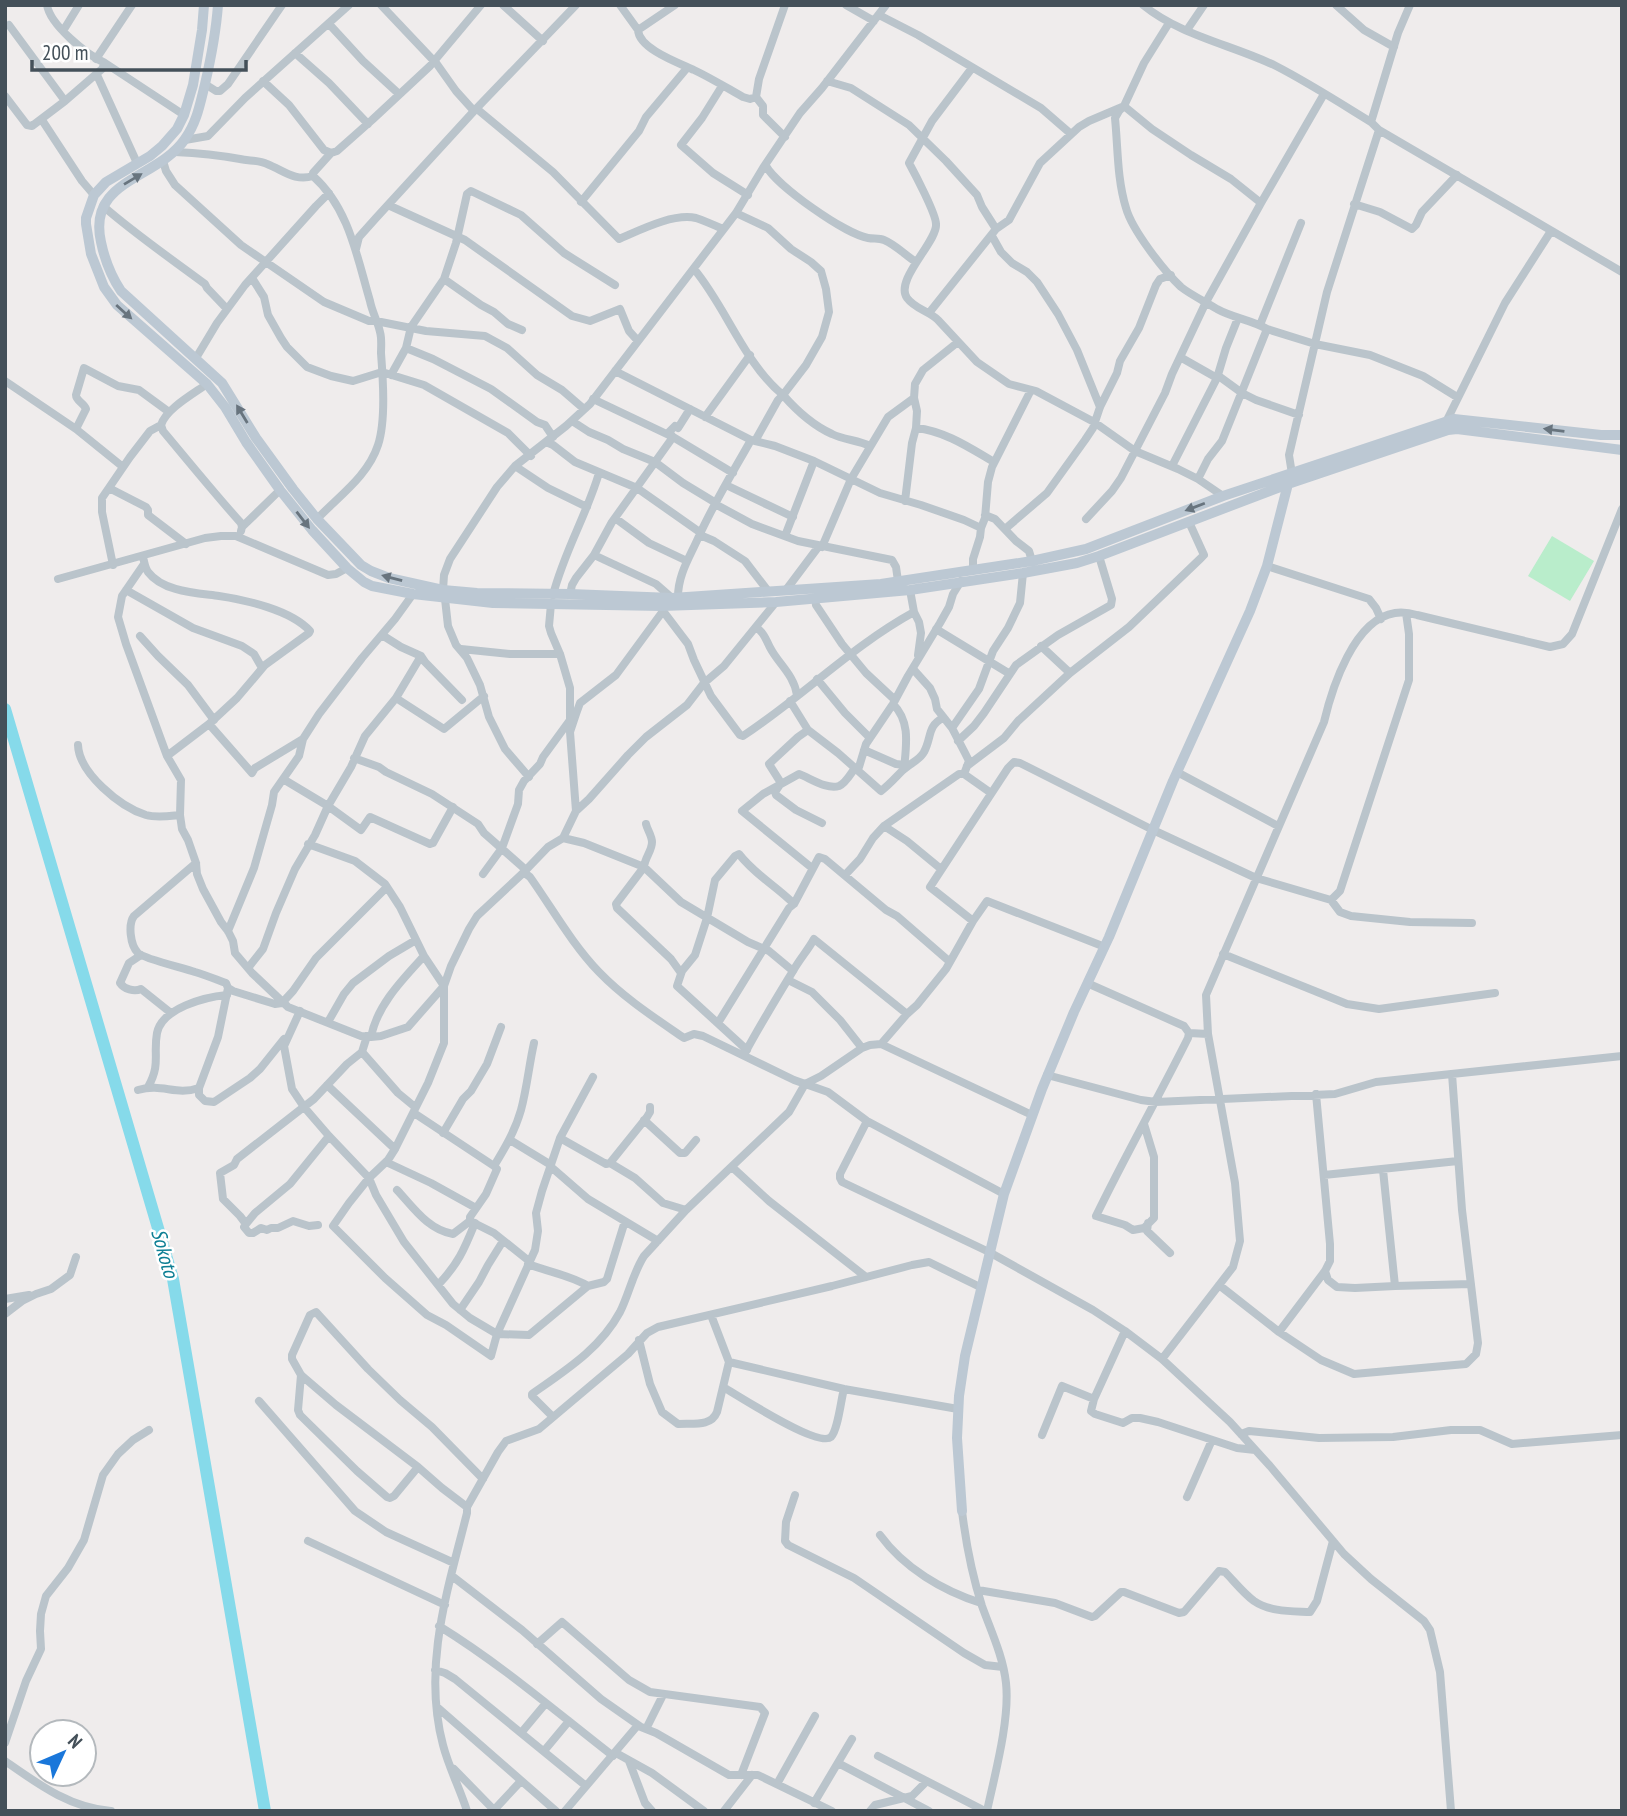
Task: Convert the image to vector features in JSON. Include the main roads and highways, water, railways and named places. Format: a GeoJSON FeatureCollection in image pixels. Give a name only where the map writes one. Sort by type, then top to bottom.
{"type":"FeatureCollection","features":[{"type":"Feature","properties":{"kind":"waterway","name":"Sokoto"},"geometry":{"type":"LineString","coordinates":[[5,709],[173,1279],[265,1811]]}}]}
